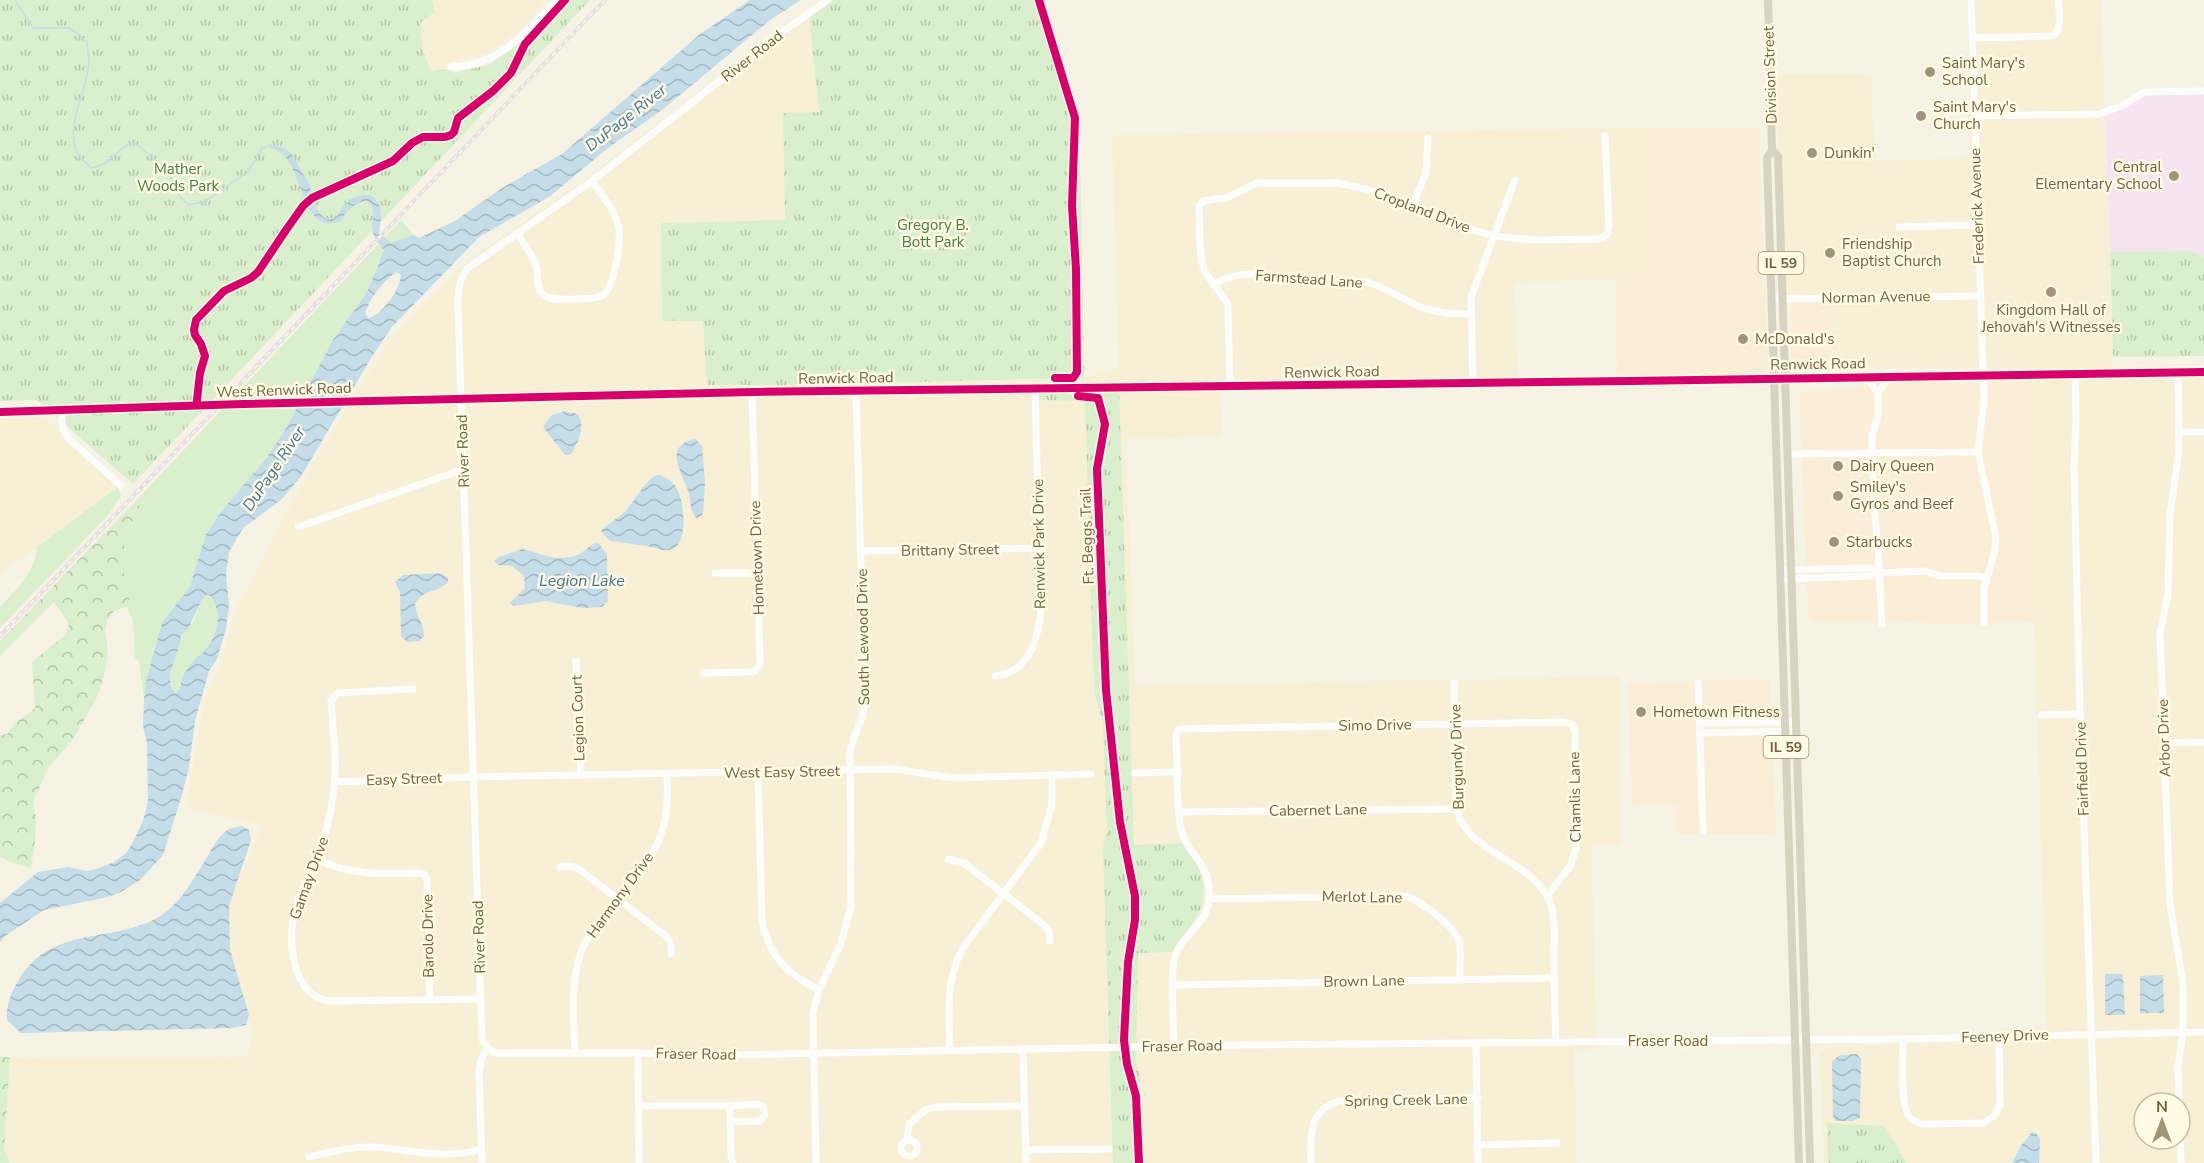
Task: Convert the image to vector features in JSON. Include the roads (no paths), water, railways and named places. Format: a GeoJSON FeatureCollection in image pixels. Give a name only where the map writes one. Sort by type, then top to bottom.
{"type":"FeatureCollection","features":[{"type":"Feature","properties":{"kind":"main road","name":"Division Street"},"geometry":{"type":"LineString","coordinates":[[1768,0],[1772,150],[1767,158],[1774,378]]}},
{"type":"Feature","properties":{"kind":"main road","name":"Division Street"},"geometry":{"type":"LineString","coordinates":[[1772,150],[1778,156],[1785,378]]}},
{"type":"Feature","properties":{"kind":"main road","name":"IL 59"},"geometry":{"type":"LineString","coordinates":[[1774,378],[1799,1163]]}},
{"type":"Feature","properties":{"kind":"main road","name":"IL 59"},"geometry":{"type":"LineString","coordinates":[[1785,378],[1810,1163]]}},
{"type":"Feature","properties":{"kind":"street"},"geometry":{"type":"LineString","coordinates":[[451,67],[468,67],[499,54],[521,38],[557,0]]}},
{"type":"Feature","properties":{"kind":"street","name":"River Road"},"geometry":{"type":"LineString","coordinates":[[487,1048],[482,1039],[473,777],[471,654],[458,296],[462,276],[468,268],[592,181],[778,35],[828,0]]}},
{"type":"Feature","properties":{"kind":"street","name":"Frederick Avenue"},"geometry":{"type":"LineString","coordinates":[[1971,0],[1984,400],[1978,452],[1996,538],[1987,578],[1984,622]]}},
{"type":"Feature","properties":{"kind":"street"},"geometry":{"type":"LineString","coordinates":[[1972,38],[2048,37],[2056,34],[2059,26],[2058,0]]}},
{"type":"Feature","properties":{"kind":"street"},"geometry":{"type":"LineString","coordinates":[[1975,117],[2099,114],[2124,105],[2144,92],[2204,91]]}},
{"type":"Feature","properties":{"kind":"street","name":"Cropland Drive"},"geometry":{"type":"LineString","coordinates":[[1215,284],[1208,277],[1202,259],[1199,206],[1203,201],[1226,198],[1257,183],[1318,182],[1359,186],[1413,205],[1456,225],[1494,236],[1535,240],[1599,238],[1607,235],[1609,227],[1605,136]]}},
{"type":"Feature","properties":{"kind":"street"},"geometry":{"type":"LineString","coordinates":[[1413,205],[1426,172],[1428,138]]}},
{"type":"Feature","properties":{"kind":"street"},"geometry":{"type":"LineString","coordinates":[[1473,383],[1471,297],[1515,180]]}},
{"type":"Feature","properties":{"kind":"street"},"geometry":{"type":"LineString","coordinates":[[517,233],[535,261],[542,294],[549,298],[570,299],[597,298],[604,294],[613,278],[619,236],[618,224],[592,181]]}},
{"type":"Feature","properties":{"kind":"street"},"geometry":{"type":"LineString","coordinates":[[1899,227],[1978,225]]}},
{"type":"Feature","properties":{"kind":"street","name":"Farmstead Lane"},"geometry":{"type":"LineString","coordinates":[[1215,284],[1234,275],[1266,275],[1320,282],[1368,283],[1434,312],[1470,314]]}},
{"type":"Feature","properties":{"kind":"street"},"geometry":{"type":"LineString","coordinates":[[1215,284],[1228,305],[1230,387]]}},
{"type":"Feature","properties":{"kind":"street","name":"Norman Avenue"},"geometry":{"type":"LineString","coordinates":[[1772,299],[1980,296]]}},
{"type":"Feature","properties":{"kind":"street","name":"Arbor Drive"},"geometry":{"type":"LineString","coordinates":[[2178,372],[2180,432],[2178,468],[2169,515],[2168,594],[2160,633],[2169,905],[2183,983],[2183,1032],[2178,1066],[2179,1091]]}},
{"type":"Feature","properties":{"kind":"street","name":"Renwick Road"},"geometry":{"type":"LineString","coordinates":[[461,399],[753,392],[2204,372]]}},
{"type":"Feature","properties":{"kind":"street","name":"Fairfield Drive"},"geometry":{"type":"LineString","coordinates":[[2075,374],[2074,465],[2080,714],[2096,1163]]}},
{"type":"Feature","properties":{"kind":"street"},"geometry":{"type":"LineString","coordinates":[[1866,377],[1878,393]]}},
{"type":"Feature","properties":{"kind":"street"},"geometry":{"type":"LineString","coordinates":[[1882,624],[1875,526],[1872,435],[1878,416],[1878,393],[1889,377]]}},
{"type":"Feature","properties":{"kind":"street","name":"Renwick Park Drive"},"geometry":{"type":"LineString","coordinates":[[995,676],[1017,671],[1034,645],[1039,627],[1041,610],[1035,388]]}},
{"type":"Feature","properties":{"kind":"street","name":"South Lewood Drive"},"geometry":{"type":"LineString","coordinates":[[816,1163],[813,1013],[819,990],[841,943],[851,906],[850,751],[865,705],[856,391]]}},
{"type":"Feature","properties":{"kind":"street","name":"Hometown Drive"},"geometry":{"type":"LineString","coordinates":[[705,672],[749,672],[758,668],[760,663],[753,392]]}},
{"type":"Feature","properties":{"kind":"street","name":"West Renwick Road"},"geometry":{"type":"LineString","coordinates":[[0,412],[461,399]]}},
{"type":"Feature","properties":{"kind":"street"},"geometry":{"type":"LineString","coordinates":[[60,411],[67,438],[120,485]]}},
{"type":"Feature","properties":{"kind":"street"},"geometry":{"type":"LineString","coordinates":[[2180,432],[2204,432]]}},
{"type":"Feature","properties":{"kind":"street"},"geometry":{"type":"LineString","coordinates":[[1787,454],[1978,452]]}},
{"type":"Feature","properties":{"kind":"street"},"geometry":{"type":"LineString","coordinates":[[298,527],[464,469]]}},
{"type":"Feature","properties":{"kind":"street","name":"Brittany Street"},"geometry":{"type":"LineString","coordinates":[[861,551],[1039,548]]}},
{"type":"Feature","properties":{"kind":"street"},"geometry":{"type":"LineString","coordinates":[[1781,574],[1871,576],[1880,573],[1924,572],[1940,576],[1987,578]]}},
{"type":"Feature","properties":{"kind":"street"},"geometry":{"type":"LineString","coordinates":[[715,573],[758,573]]}},
{"type":"Feature","properties":{"kind":"street","name":"Legion Court"},"geometry":{"type":"LineString","coordinates":[[576,660],[580,775]]}},
{"type":"Feature","properties":{"kind":"street","name":"Burgundy Drive"},"geometry":{"type":"LineString","coordinates":[[1454,683],[1456,809],[1460,822],[1470,835],[1536,883],[1547,896]]}},
{"type":"Feature","properties":{"kind":"street"},"geometry":{"type":"LineString","coordinates":[[1698,683],[1703,831]]}},
{"type":"Feature","properties":{"kind":"street","name":"Gamay Drive"},"geometry":{"type":"LineString","coordinates":[[413,689],[338,693],[332,700],[334,782],[330,814],[317,860],[295,908],[292,924],[293,953],[302,981],[321,999],[335,1001],[481,999]]}},
{"type":"Feature","properties":{"kind":"street"},"geometry":{"type":"LineString","coordinates":[[2041,715],[2080,714]]}},
{"type":"Feature","properties":{"kind":"street","name":"Simo Drive"},"geometry":{"type":"LineString","coordinates":[[1178,772],[1178,730],[1185,728],[1563,722],[1572,724]]}},
{"type":"Feature","properties":{"kind":"street"},"geometry":{"type":"LineString","coordinates":[[1700,723],[1796,726]]}},
{"type":"Feature","properties":{"kind":"street","name":"Chamlis Lane"},"geometry":{"type":"LineString","coordinates":[[1547,896],[1571,865],[1576,848],[1575,731],[1572,724]]}},
{"type":"Feature","properties":{"kind":"street"},"geometry":{"type":"LineString","coordinates":[[1700,733],[1785,726]]}},
{"type":"Feature","properties":{"kind":"street"},"geometry":{"type":"LineString","coordinates":[[2164,743],[2204,742]]}},
{"type":"Feature","properties":{"kind":"street","name":"West Easy Street"},"geometry":{"type":"LineString","coordinates":[[473,777],[894,770],[953,778],[1091,774]]}},
{"type":"Feature","properties":{"kind":"street"},"geometry":{"type":"LineString","coordinates":[[758,772],[762,922],[767,943],[779,961],[792,974],[819,990]]}},
{"type":"Feature","properties":{"kind":"street"},"geometry":{"type":"LineString","coordinates":[[1135,773],[1178,772],[1183,835],[1206,869],[1209,898],[1206,912],[1176,953],[1173,967],[1174,1046]]}},
{"type":"Feature","properties":{"kind":"street","name":"Harmony Drive"},"geometry":{"type":"LineString","coordinates":[[575,1052],[573,993],[578,963],[584,946],[658,842],[668,802],[667,774]]}},
{"type":"Feature","properties":{"kind":"street"},"geometry":{"type":"LineString","coordinates":[[950,1050],[949,992],[955,962],[1041,843],[1052,804],[1052,775]]}},
{"type":"Feature","properties":{"kind":"street","name":"Easy Street"},"geometry":{"type":"LineString","coordinates":[[334,782],[473,777]]}},
{"type":"Feature","properties":{"kind":"street","name":"Cabernet Lane"},"geometry":{"type":"LineString","coordinates":[[1180,812],[1456,809]]}},
{"type":"Feature","properties":{"kind":"street"},"geometry":{"type":"LineString","coordinates":[[948,858],[964,863],[1044,925],[1049,932],[1050,941]]}},
{"type":"Feature","properties":{"kind":"street","name":"Barolo Drive"},"geometry":{"type":"LineString","coordinates":[[317,860],[353,872],[425,875],[427,879],[430,1000]]}},
{"type":"Feature","properties":{"kind":"street"},"geometry":{"type":"LineString","coordinates":[[560,867],[571,866],[579,869],[618,898],[667,937],[671,945],[671,954]]}},
{"type":"Feature","properties":{"kind":"street","name":"Merlot Lane"},"geometry":{"type":"LineString","coordinates":[[1209,898],[1406,896],[1443,921],[1456,935],[1460,950],[1460,980]]}},
{"type":"Feature","properties":{"kind":"street"},"geometry":{"type":"LineString","coordinates":[[1547,896],[1553,917],[1556,1042]]}},
{"type":"Feature","properties":{"kind":"street","name":"Brown Lane"},"geometry":{"type":"LineString","coordinates":[[1174,985],[1554,978]]}},
{"type":"Feature","properties":{"kind":"street","name":"Feeney Drive"},"geometry":{"type":"LineString","coordinates":[[1806,1040],[2204,1032]]}},
{"type":"Feature","properties":{"kind":"street"},"geometry":{"type":"LineString","coordinates":[[1903,1039],[1904,1104],[1909,1117],[1923,1124],[1980,1124],[1992,1118],[1999,1108],[1999,1036]]}},
{"type":"Feature","properties":{"kind":"street","name":"Fraser Road"},"geometry":{"type":"LineString","coordinates":[[487,1048],[495,1053],[724,1055],[1174,1046],[1806,1040]]}},
{"type":"Feature","properties":{"kind":"street"},"geometry":{"type":"LineString","coordinates":[[1476,1043],[1478,1163]]}},
{"type":"Feature","properties":{"kind":"street"},"geometry":{"type":"LineString","coordinates":[[482,1163],[479,1071],[487,1048]]}},
{"type":"Feature","properties":{"kind":"street"},"geometry":{"type":"LineString","coordinates":[[1023,1049],[1026,1163]]}},
{"type":"Feature","properties":{"kind":"street"},"geometry":{"type":"LineString","coordinates":[[638,1053],[639,1163]]}},
{"type":"Feature","properties":{"kind":"street","name":"Spring Creek Lane"},"geometry":{"type":"LineString","coordinates":[[1311,1163],[1312,1128],[1319,1111],[1333,1102],[1478,1098]]}},
{"type":"Feature","properties":{"kind":"street"},"geometry":{"type":"LineString","coordinates":[[639,1106],[757,1104],[765,1110],[763,1119],[760,1121],[730,1122]]}},
{"type":"Feature","properties":{"kind":"street"},"geometry":{"type":"LineString","coordinates":[[730,1106],[733,1163]]}},
{"type":"Feature","properties":{"kind":"street"},"geometry":{"type":"LineString","coordinates":[[907,1140],[909,1124],[927,1109],[1024,1106]]}},
{"type":"Feature","properties":{"kind":"street"},"geometry":{"type":"LineString","coordinates":[[1477,1145],[1557,1143]]}},
{"type":"Feature","properties":{"kind":"street"},"geometry":{"type":"LineString","coordinates":[[309,1157],[346,1148],[361,1147],[390,1148],[430,1155],[469,1153],[481,1149]]}},
{"type":"Feature","properties":{"kind":"street"},"geometry":{"type":"LineString","coordinates":[[1026,1150],[1109,1149]]}},
{"type":"Feature","properties":{"kind":"water","name":"DuPage River"},"geometry":{"type":"Polygon","coordinates":[[[750,0],[801,0],[770,20],[662,110],[608,148],[549,197],[479,237],[391,328],[300,478],[281,500],[243,528],[229,552],[226,574],[229,606],[226,629],[217,659],[209,671],[195,721],[189,767],[163,855],[140,880],[121,892],[108,897],[44,910],[5,936],[0,942],[0,903],[38,872],[68,867],[87,871],[97,869],[114,862],[126,853],[132,844],[143,821],[148,801],[147,743],[143,726],[144,700],[147,677],[162,623],[190,586],[206,534],[221,512],[268,456],[285,430],[333,340],[367,292],[384,250],[373,233],[373,209],[368,201],[360,202],[352,207],[341,221],[327,223],[316,218],[290,164],[282,153],[270,148],[269,144],[283,148],[294,157],[309,184],[315,205],[327,220],[335,219],[344,206],[355,197],[370,195],[378,202],[380,208],[379,233],[391,243],[414,235],[419,238],[455,221],[502,188],[562,154],[700,34],[750,0]],[[396,272],[373,296],[365,314],[368,318],[379,312],[394,294],[401,275],[396,272]],[[208,594],[202,599],[188,629],[181,634],[170,680],[176,693],[183,676],[194,660],[209,645],[216,630],[218,615],[208,594]]]}},
{"type":"Feature","properties":{"kind":"water"},"geometry":{"type":"Polygon","coordinates":[[[565,411],[575,413],[581,421],[580,434],[570,455],[565,455],[543,427],[552,415],[565,411]]]}},
{"type":"Feature","properties":{"kind":"water"},"geometry":{"type":"Polygon","coordinates":[[[695,439],[702,446],[705,483],[703,514],[697,519],[692,512],[677,459],[680,447],[685,442],[695,439]]]}},
{"type":"Feature","properties":{"kind":"water"},"geometry":{"type":"Polygon","coordinates":[[[657,475],[672,482],[680,497],[684,521],[678,544],[674,548],[663,550],[610,541],[601,531],[626,511],[647,483],[657,475]]]}},
{"type":"Feature","properties":{"kind":"water","name":"Legion Lake"},"geometry":{"type":"Polygon","coordinates":[[[598,543],[607,554],[608,601],[602,607],[582,608],[545,601],[514,606],[510,603],[525,588],[524,576],[512,566],[498,565],[494,561],[499,557],[522,549],[563,558],[580,554],[598,543]]]}},
{"type":"Feature","properties":{"kind":"water"},"geometry":{"type":"Polygon","coordinates":[[[440,573],[448,578],[448,582],[426,593],[415,604],[424,636],[419,641],[407,642],[401,636],[400,592],[395,582],[403,575],[440,573]]]}},
{"type":"Feature","properties":{"kind":"water"},"geometry":{"type":"Polygon","coordinates":[[[242,826],[249,830],[251,840],[229,906],[230,950],[249,1015],[246,1025],[233,1028],[21,1033],[7,1020],[11,995],[31,963],[47,951],[64,943],[139,926],[157,918],[180,898],[220,837],[228,830],[242,826]]]}},
{"type":"Feature","properties":{"kind":"water"},"geometry":{"type":"Polygon","coordinates":[[[2105,974],[2123,974],[2125,1015],[2105,1015],[2105,974]]]}},
{"type":"Feature","properties":{"kind":"water"},"geometry":{"type":"Polygon","coordinates":[[[2163,975],[2164,1013],[2140,1013],[2140,976],[2163,975]]]}},
{"type":"Feature","properties":{"kind":"water"},"geometry":{"type":"Polygon","coordinates":[[[1857,1054],[1861,1059],[1860,1118],[1853,1121],[1835,1121],[1832,1061],[1840,1055],[1857,1054]]]}},
{"type":"Feature","properties":{"kind":"water"},"geometry":{"type":"Polygon","coordinates":[[[2032,1132],[2036,1133],[2040,1139],[2039,1163],[2012,1163],[2020,1147],[2032,1132]]]}},
{"type":"Feature","properties":{"kind":"waterway"},"geometry":{"type":"LineString","coordinates":[[15,0],[33,28],[70,28],[87,42],[89,67],[77,110],[74,140],[78,155],[91,168],[105,163],[124,147],[135,143],[169,171],[175,191],[188,205],[204,202],[248,172],[262,148],[269,146]]}},
{"type":"Feature","properties":{"kind":"railway"},"geometry":{"type":"LineString","coordinates":[[0,636],[605,0]]}},
{"type":"Feature","properties":{"kind":"place","name":"Saint Mary's School"},"geometry":{"type":"Point","coordinates":[1930,72]}},
{"type":"Feature","properties":{"kind":"place","name":"Saint Mary's Church"},"geometry":{"type":"Point","coordinates":[1921,116]}},
{"type":"Feature","properties":{"kind":"place","name":"Dunkin'"},"geometry":{"type":"Point","coordinates":[1812,153]}},
{"type":"Feature","properties":{"kind":"place","name":"Central Elementary School"},"geometry":{"type":"Point","coordinates":[2174,176]}},
{"type":"Feature","properties":{"kind":"place","name":"Friendship Baptist Church"},"geometry":{"type":"Point","coordinates":[1830,253]}},
{"type":"Feature","properties":{"kind":"place","name":"Kingdom Hall of Jehovah's Witnesses"},"geometry":{"type":"Point","coordinates":[2051,292]}},
{"type":"Feature","properties":{"kind":"place","name":"McDonald's"},"geometry":{"type":"Point","coordinates":[1743,339]}},
{"type":"Feature","properties":{"kind":"place","name":"Dairy Queen"},"geometry":{"type":"Point","coordinates":[1838,466]}},
{"type":"Feature","properties":{"kind":"place","name":"Smiley's Gyros and Beef"},"geometry":{"type":"Point","coordinates":[1838,496]}},
{"type":"Feature","properties":{"kind":"place","name":"Starbucks"},"geometry":{"type":"Point","coordinates":[1834,542]}},
{"type":"Feature","properties":{"kind":"place","name":"Hometown Fitness"},"geometry":{"type":"Point","coordinates":[1641,712]}},
{"type":"Feature","properties":{"kind":"park label","name":"Mather Woods Park"},"geometry":{"type":"Point","coordinates":[178,178]}},
{"type":"Feature","properties":{"kind":"park label","name":"Gregory B. Bott Park"},"geometry":{"type":"Point","coordinates":[933,234]}}]}
